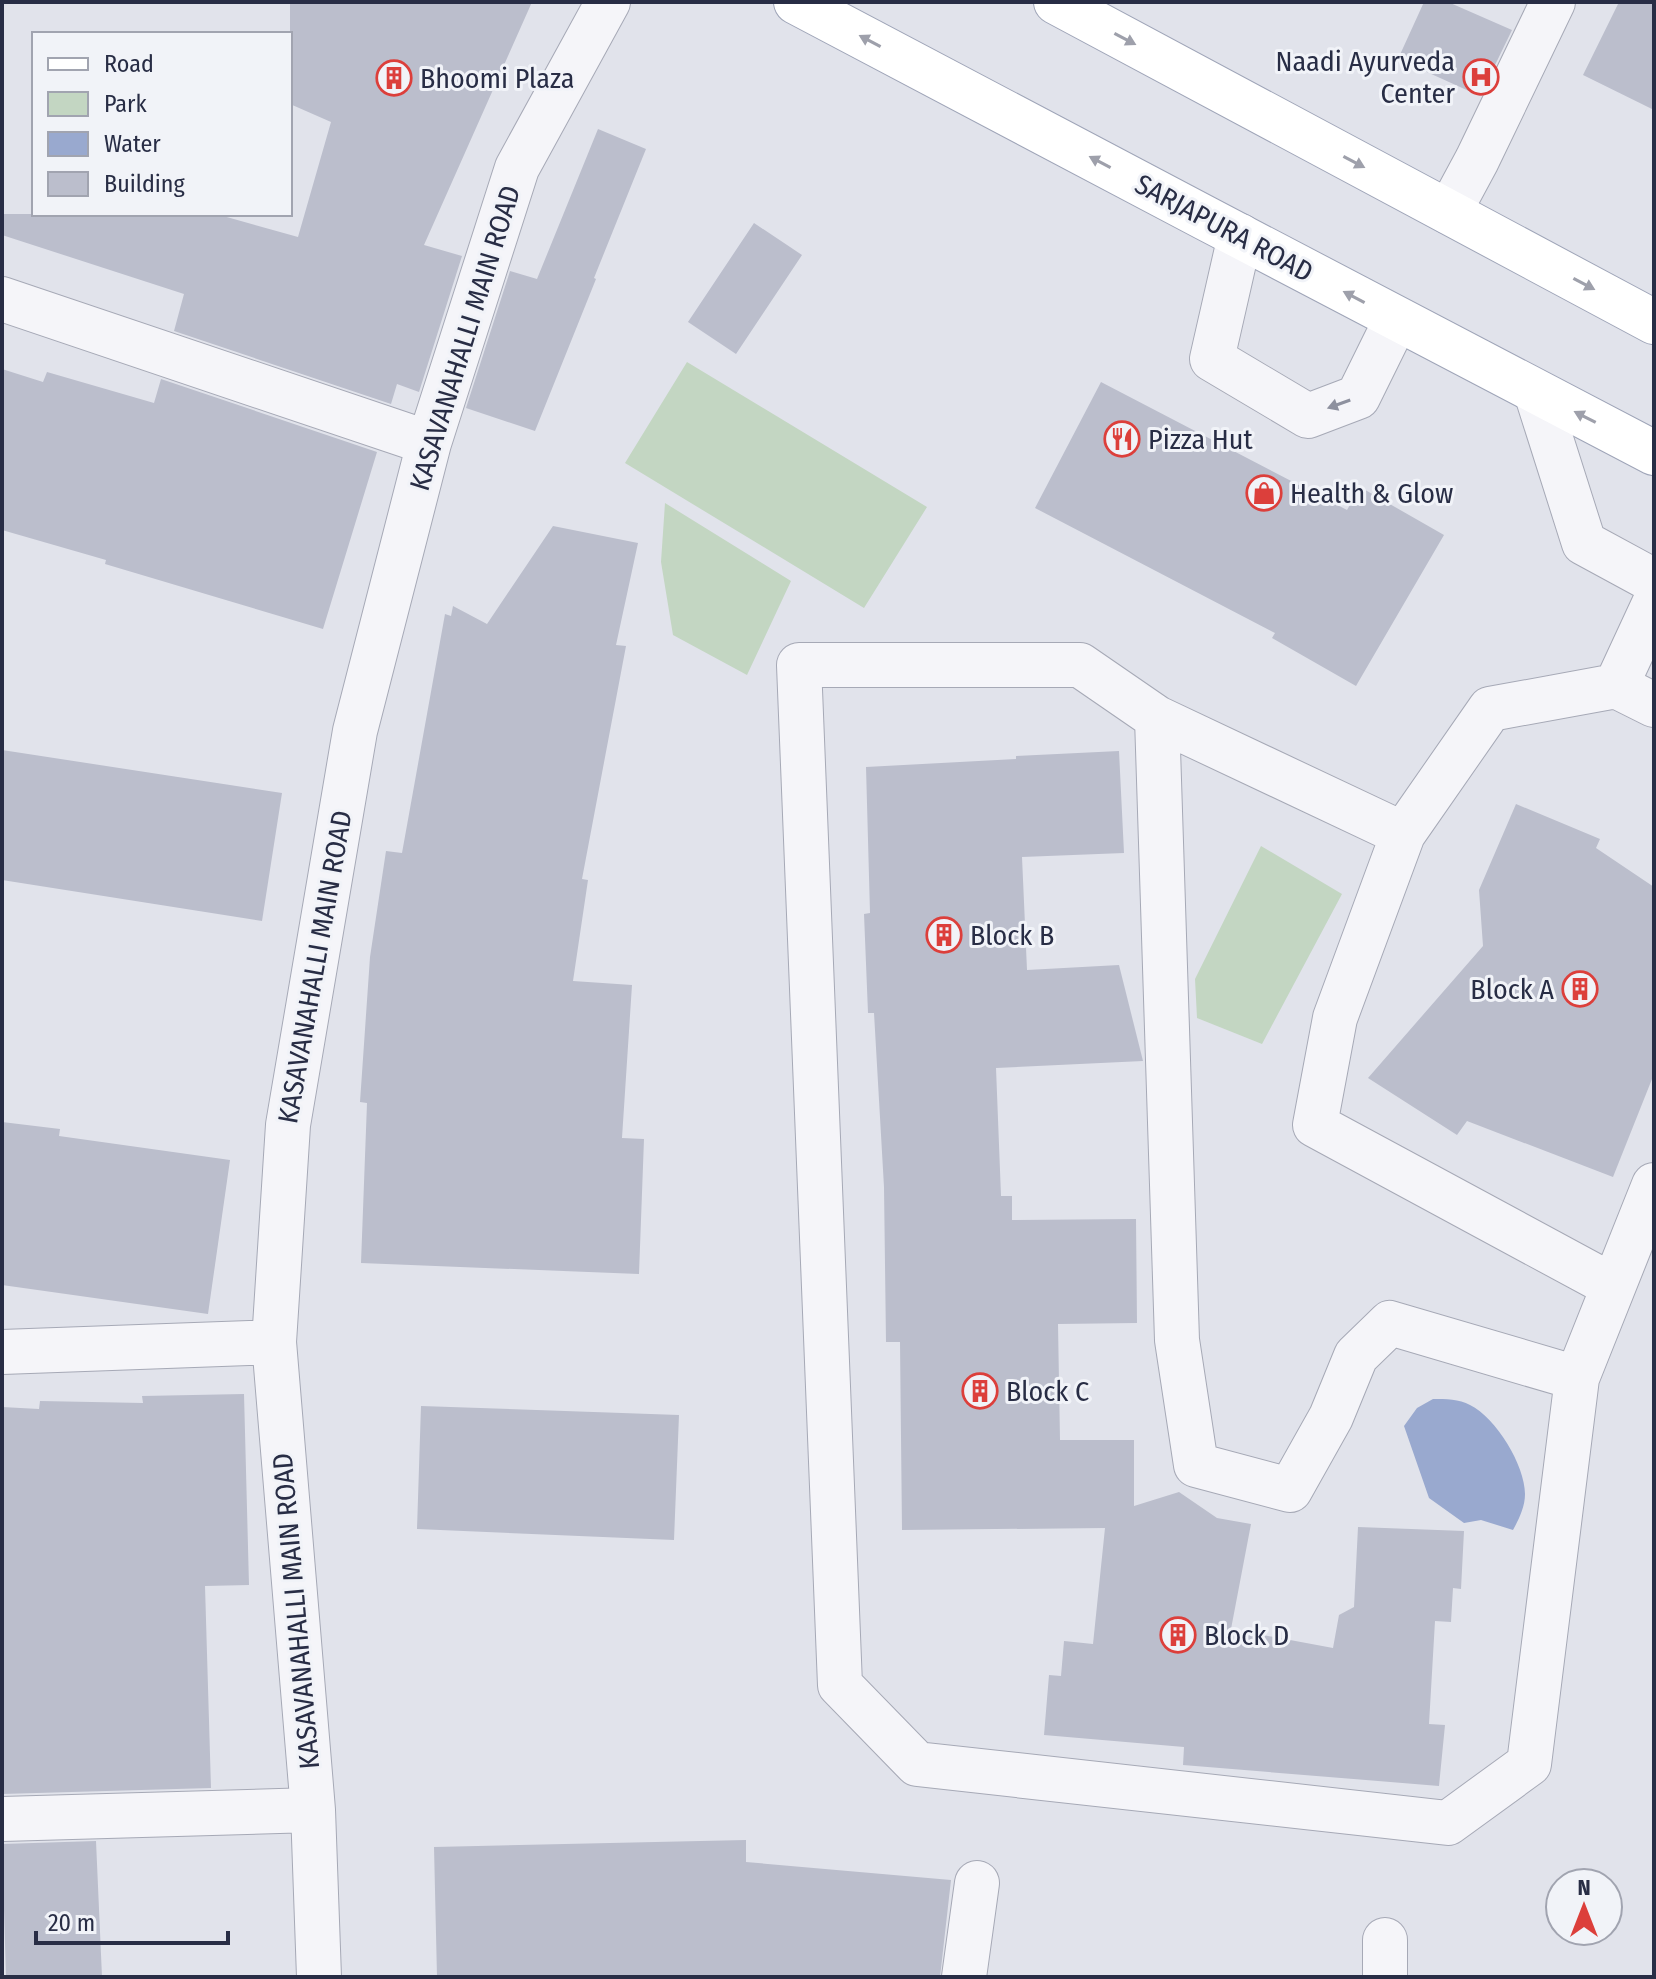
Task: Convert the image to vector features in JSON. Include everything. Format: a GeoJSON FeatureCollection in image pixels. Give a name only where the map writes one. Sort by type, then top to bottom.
{"type":"FeatureCollection","features":[{"type":"Feature","properties":{"kind":"main road","name":"SARJAPURA ROAD"},"geometry":{"type":"LineString","coordinates":[[796,2],[1654,453]]}},
{"type":"Feature","properties":{"kind":"main road"},"geometry":{"type":"LineString","coordinates":[[1056,2],[1654,322]]}},
{"type":"Feature","properties":{"kind":"street","name":"KASAVANAHALLI MAIN ROAD"},"geometry":{"type":"LineString","coordinates":[[319,1977],[313,1810],[274,1342],[288,1125],[355,731],[429,443],[517,168],[608,2]]}},
{"type":"Feature","properties":{"kind":"street"},"geometry":{"type":"LineString","coordinates":[[1449,212],[1553,2]]}},
{"type":"Feature","properties":{"kind":"street"},"geometry":{"type":"LineString","coordinates":[[1240,236],[1212,359],[1308,416],[1358,397],[1396,320]]}},
{"type":"Feature","properties":{"kind":"street"},"geometry":{"type":"LineString","coordinates":[[2,299],[429,443]]}},
{"type":"Feature","properties":{"kind":"street"},"geometry":{"type":"LineString","coordinates":[[1536,392],[1584,543],[1654,581]]}},
{"type":"Feature","properties":{"kind":"street"},"geometry":{"type":"LineString","coordinates":[[1616,686],[1654,604]]}},
{"type":"Feature","properties":{"kind":"street"},"geometry":{"type":"LineString","coordinates":[[1403,834],[1157,718],[1080,665],[799,665],[840,1685],[917,1764],[1448,1823],[1529,1764],[1577,1378],[1654,1185]]}},
{"type":"Feature","properties":{"kind":"street"},"geometry":{"type":"LineString","coordinates":[[1613,1286],[1315,1125],[1335,1018],[1403,834],[1490,709],[1616,686],[1654,705]]}},
{"type":"Feature","properties":{"kind":"street"},"geometry":{"type":"LineString","coordinates":[[1157,718],[1177,1340],[1196,1465],[1290,1490],[1331,1417],[1356,1356],[1390,1323],[1577,1378]]}},
{"type":"Feature","properties":{"kind":"street"},"geometry":{"type":"LineString","coordinates":[[2,1352],[274,1342]]}},
{"type":"Feature","properties":{"kind":"street"},"geometry":{"type":"LineString","coordinates":[[2,1819],[313,1810]]}},
{"type":"Feature","properties":{"kind":"street"},"geometry":{"type":"LineString","coordinates":[[964,1977],[977,1883]]}},
{"type":"Feature","properties":{"kind":"green space"},"geometry":{"type":"Polygon","coordinates":[[[687,362],[927,507],[864,608],[625,463],[687,362]]]}},
{"type":"Feature","properties":{"kind":"green space"},"geometry":{"type":"Polygon","coordinates":[[[665,503],[791,581],[747,675],[673,635],[661,562],[665,503]]]}},
{"type":"Feature","properties":{"kind":"green space"},"geometry":{"type":"Polygon","coordinates":[[[1261,846],[1342,894],[1262,1044],[1197,1018],[1195,979],[1261,846]]]}},
{"type":"Feature","properties":{"kind":"water"},"geometry":{"type":"Polygon","coordinates":[[[1433,1399],[1457,1400],[1480,1411],[1507,1444],[1520,1470],[1525,1494],[1523,1508],[1513,1530],[1481,1520],[1464,1523],[1429,1498],[1404,1426],[1417,1408],[1433,1399]]]}},
{"type":"Feature","properties":{"kind":"building"},"geometry":{"type":"Polygon","coordinates":[[[290,2],[532,2],[424,245],[462,256],[419,392],[397,384],[391,404],[174,331],[184,294],[2,235],[2,214],[32,214],[223,216],[298,237],[331,122],[292,105],[290,2]]]}},
{"type":"Feature","properties":{"kind":"building"},"geometry":{"type":"Polygon","coordinates":[[[1424,2],[1448,2],[1512,30],[1480,96],[1398,59],[1424,2]]]}},
{"type":"Feature","properties":{"kind":"building"},"geometry":{"type":"Polygon","coordinates":[[[1619,2],[1654,2],[1654,110],[1583,75],[1619,2]]]}},
{"type":"Feature","properties":{"kind":"building"},"geometry":{"type":"Polygon","coordinates":[[[598,129],[646,149],[535,431],[466,408],[510,271],[537,279],[598,129]]]}},
{"type":"Feature","properties":{"kind":"building"},"geometry":{"type":"Polygon","coordinates":[[[754,223],[802,255],[736,354],[688,322],[754,223]]]}},
{"type":"Feature","properties":{"kind":"building"},"geometry":{"type":"Polygon","coordinates":[[[2,369],[43,382],[47,372],[154,403],[161,379],[377,452],[323,629],[2,530],[2,369]]]}},
{"type":"Feature","properties":{"kind":"building"},"geometry":{"type":"Polygon","coordinates":[[[1101,382],[1347,510],[1360,487],[1444,535],[1356,686],[1272,638],[1275,633],[1035,508],[1101,382]]]}},
{"type":"Feature","properties":{"kind":"building"},"geometry":{"type":"Polygon","coordinates":[[[553,526],[638,543],[616,645],[626,646],[582,879],[588,880],[573,981],[632,985],[622,1138],[644,1139],[639,1274],[361,1263],[367,1103],[360,1102],[370,957],[386,851],[402,853],[445,614],[451,616],[453,606],[487,624],[553,526]]]}},
{"type":"Feature","properties":{"kind":"building"},"geometry":{"type":"Polygon","coordinates":[[[2,750],[282,793],[262,921],[2,880],[2,750]]]}},
{"type":"Feature","properties":{"kind":"building"},"geometry":{"type":"Polygon","coordinates":[[[1119,751],[1124,853],[1022,857],[1027,970],[1119,965],[1143,1061],[996,1068],[1001,1196],[1012,1196],[1012,1220],[1136,1219],[1137,1323],[1058,1324],[1060,1440],[1134,1440],[1134,1506],[1179,1492],[1217,1518],[1251,1524],[1231,1629],[1333,1648],[1339,1615],[1354,1607],[1358,1527],[1464,1531],[1461,1589],[1453,1588],[1451,1622],[1435,1621],[1429,1724],[1445,1725],[1439,1786],[1183,1765],[1184,1747],[1044,1735],[1049,1675],[1061,1676],[1064,1641],[1093,1644],[1105,1528],[902,1530],[900,1342],[886,1342],[884,1187],[874,1013],[868,1013],[864,914],[870,913],[866,767],[1119,751]]]}},
{"type":"Feature","properties":{"kind":"building","name":"Block A"},"geometry":{"type":"Polygon","coordinates":[[[1516,804],[1600,839],[1596,848],[1654,887],[1654,1074],[1613,1177],[1467,1121],[1457,1135],[1368,1078],[1483,946],[1479,890],[1516,804]]]}},
{"type":"Feature","properties":{"kind":"building"},"geometry":{"type":"Polygon","coordinates":[[[2,1122],[60,1129],[59,1136],[230,1160],[208,1314],[2,1285],[2,1122]]]}},
{"type":"Feature","properties":{"kind":"building"},"geometry":{"type":"Polygon","coordinates":[[[244,1394],[249,1585],[205,1586],[211,1788],[2,1794],[2,1407],[39,1409],[40,1401],[143,1403],[142,1396],[244,1394]]]}},
{"type":"Feature","properties":{"kind":"building"},"geometry":{"type":"Polygon","coordinates":[[[421,1406],[679,1415],[674,1540],[417,1529],[421,1406]]]}},
{"type":"Feature","properties":{"kind":"building"},"geometry":{"type":"Polygon","coordinates":[[[746,1840],[746,1862],[951,1880],[940,1977],[437,1977],[434,1847],[746,1840]]]}},
{"type":"Feature","properties":{"kind":"building"},"geometry":{"type":"Polygon","coordinates":[[[96,1841],[102,1977],[6,1977],[2,1844],[96,1841]]]}},
{"type":"Feature","properties":{"kind":"place","name":"Naadi Ayurveda Center"},"geometry":{"type":"Point","coordinates":[1481,77]}},
{"type":"Feature","properties":{"kind":"place","name":"Bhoomi Plaza"},"geometry":{"type":"Point","coordinates":[394,78]}},
{"type":"Feature","properties":{"kind":"place","name":"Pizza Hut"},"geometry":{"type":"Point","coordinates":[1122,439]}},
{"type":"Feature","properties":{"kind":"place","name":"Health & Glow"},"geometry":{"type":"Point","coordinates":[1264,493]}},
{"type":"Feature","properties":{"kind":"place","name":"Block B"},"geometry":{"type":"Point","coordinates":[944,935]}},
{"type":"Feature","properties":{"kind":"place","name":"Block A"},"geometry":{"type":"Point","coordinates":[1580,989]}},
{"type":"Feature","properties":{"kind":"place","name":"Block C"},"geometry":{"type":"Point","coordinates":[980,1391]}},
{"type":"Feature","properties":{"kind":"place","name":"Block D"},"geometry":{"type":"Point","coordinates":[1178,1635]}}]}
